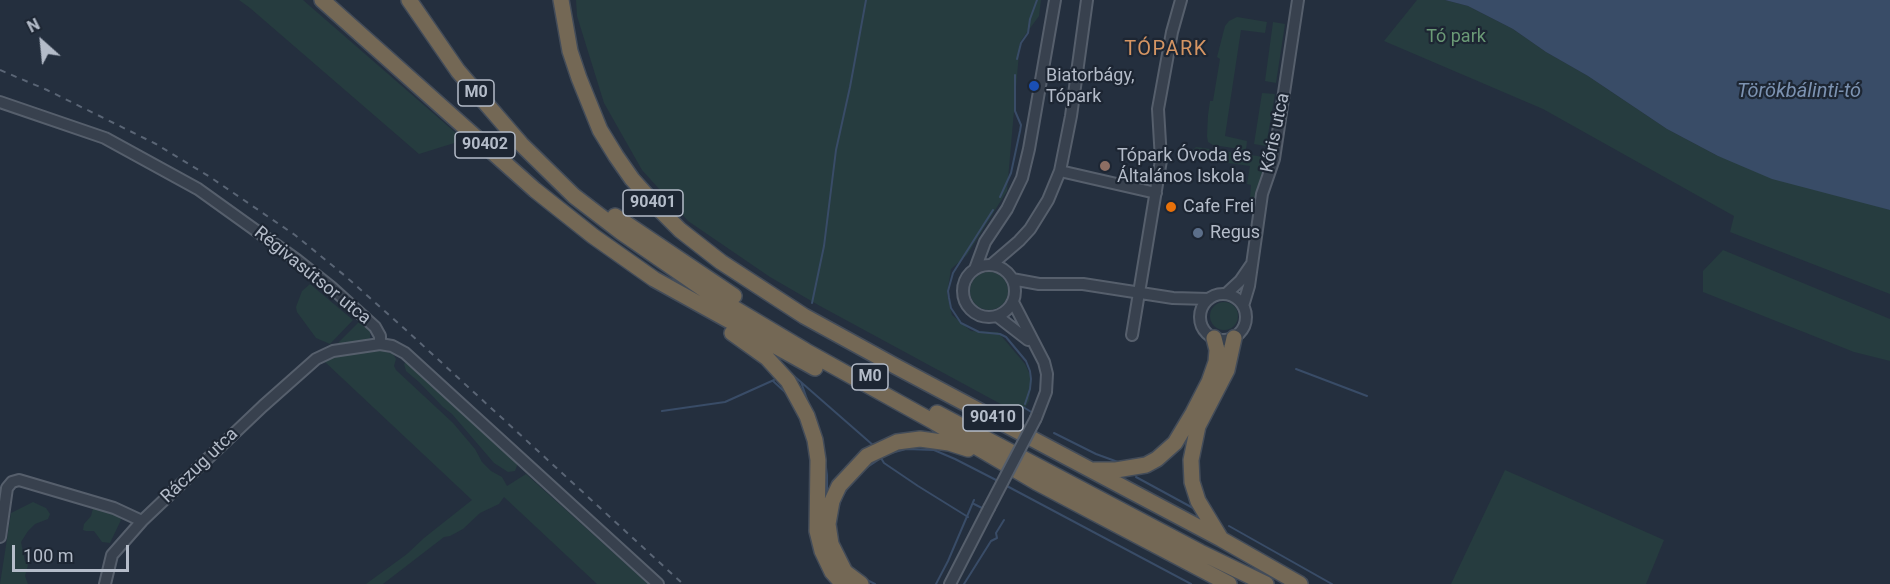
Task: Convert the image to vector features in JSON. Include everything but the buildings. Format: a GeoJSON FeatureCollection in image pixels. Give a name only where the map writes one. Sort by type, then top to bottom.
{"type":"FeatureCollection","features":[{"type":"Feature","properties":{"kind":"highway","name":"90402"},"geometry":{"type":"LineString","coordinates":[[322,0],[535,190],[593,236],[654,279],[700,306],[890,406],[971,444]]}},
{"type":"Feature","properties":{"kind":"highway","name":"M0"},"geometry":{"type":"LineString","coordinates":[[409,0],[447,57],[521,144],[574,196],[621,232],[712,295],[806,351],[1055,492],[1229,584]]}},
{"type":"Feature","properties":{"kind":"highway","name":"90401"},"geometry":{"type":"LineString","coordinates":[[561,2],[570,51],[585,94],[600,130],[616,156],[658,209],[680,230],[721,262]]}},
{"type":"Feature","properties":{"kind":"highway","name":"M0"},"geometry":{"type":"LineString","coordinates":[[555,176],[724,290],[823,351],[1266,584]]}},
{"type":"Feature","properties":{"kind":"highway","name":"90410"},"geometry":{"type":"LineString","coordinates":[[721,262],[804,316],[1221,539],[1300,584]]}},
{"type":"Feature","properties":{"kind":"highway"},"geometry":{"type":"LineString","coordinates":[[700,306],[713,320],[767,358],[788,381],[807,416],[818,460],[818,531],[822,551],[832,572],[843,584]]}},
{"type":"Feature","properties":{"kind":"highway"},"geometry":{"type":"LineString","coordinates":[[1091,470],[1116,470],[1146,465],[1175,444],[1209,382],[1217,350],[1214,338]]}},
{"type":"Feature","properties":{"kind":"highway"},"geometry":{"type":"LineString","coordinates":[[1221,539],[1198,501],[1192,482],[1191,459],[1198,426],[1227,370],[1234,338]]}},
{"type":"Feature","properties":{"kind":"highway"},"geometry":{"type":"LineString","coordinates":[[861,584],[845,572],[838,561],[831,544],[828,524],[832,501],[839,486],[854,468],[867,456],[881,448],[897,442],[920,439],[949,443],[991,456]]}},
{"type":"Feature","properties":{"kind":"street"},"geometry":{"type":"LineString","coordinates":[[975,269],[985,242],[1007,209],[1022,178],[1055,0]]}},
{"type":"Feature","properties":{"kind":"street"},"geometry":{"type":"LineString","coordinates":[[991,265],[1019,241],[1041,213],[1060,171],[1071,116],[1087,0]]}},
{"type":"Feature","properties":{"kind":"street"},"geometry":{"type":"LineString","coordinates":[[1132,335],[1161,160],[1158,109],[1172,32],[1181,0]]}},
{"type":"Feature","properties":{"kind":"street","name":"Kőris utca"},"geometry":{"type":"LineString","coordinates":[[1243,306],[1249,286],[1262,194],[1274,159],[1298,0]]}},
{"type":"Feature","properties":{"kind":"street","name":"Régivasútsor utca"},"geometry":{"type":"LineString","coordinates":[[0,102],[105,138],[198,189],[297,260],[375,327],[380,336],[380,344],[392,346],[405,353],[658,584]]}},
{"type":"Feature","properties":{"kind":"street"},"geometry":{"type":"LineString","coordinates":[[1060,171],[1156,193]]}},
{"type":"Feature","properties":{"kind":"street"},"geometry":{"type":"LineString","coordinates":[[1010,276],[1013,253],[1019,241]]}},
{"type":"Feature","properties":{"kind":"street"},"geometry":{"type":"LineString","coordinates":[[983,265],[991,265],[1004,269],[1010,276],[1015,291],[1009,308],[997,316],[988,317],[973,312],[963,298],[962,290],[968,274],[983,265]]}},
{"type":"Feature","properties":{"kind":"street"},"geometry":{"type":"LineString","coordinates":[[1226,294],[1240,281],[1251,265]]}},
{"type":"Feature","properties":{"kind":"street"},"geometry":{"type":"LineString","coordinates":[[1010,276],[1039,284],[1083,284],[1173,298],[1209,299],[1226,294],[1233,296],[1243,306],[1246,321],[1242,331],[1234,338],[1224,340],[1214,338],[1205,332],[1200,314],[1209,299]]}},
{"type":"Feature","properties":{"kind":"street"},"geometry":{"type":"LineString","coordinates":[[1013,300],[1023,291],[1039,284]]}},
{"type":"Feature","properties":{"kind":"street"},"geometry":{"type":"LineString","coordinates":[[1173,298],[1197,310],[1200,314]]}},
{"type":"Feature","properties":{"kind":"street"},"geometry":{"type":"LineString","coordinates":[[949,583],[1036,418],[1046,392],[1047,374],[1044,362],[1013,300]]}},
{"type":"Feature","properties":{"kind":"street"},"geometry":{"type":"LineString","coordinates":[[997,316],[1033,344]]}},
{"type":"Feature","properties":{"kind":"street","name":"Ráczug utca"},"geometry":{"type":"LineString","coordinates":[[105,584],[112,555],[142,520],[262,406],[316,359],[333,351],[380,344]]}},
{"type":"Feature","properties":{"kind":"street"},"geometry":{"type":"LineString","coordinates":[[0,537],[7,488],[15,480],[114,508],[142,520]]}},
{"type":"Feature","properties":{"kind":"green space"},"geometry":{"type":"Polygon","coordinates":[[[239,0],[303,0],[464,140],[419,154],[239,0]]]}},
{"type":"Feature","properties":{"kind":"green space"},"geometry":{"type":"Polygon","coordinates":[[[576,0],[1041,0],[1039,16],[1020,42],[1007,191],[967,255],[951,269],[947,294],[952,315],[971,331],[998,332],[1025,364],[1032,379],[1029,401],[1021,415],[770,277],[688,221],[642,170],[604,103],[577,16],[576,0]]]}},
{"type":"Feature","properties":{"kind":"green space","name":"Tó park"},"geometry":{"type":"Polygon","coordinates":[[[1417,0],[1445,0],[1468,6],[1513,29],[1667,129],[1718,156],[1890,210],[1890,294],[1730,232],[1734,216],[1543,109],[1384,41],[1417,0]]]}},
{"type":"Feature","properties":{"kind":"green space"},"geometry":{"type":"Polygon","coordinates":[[[1237,17],[1267,22],[1265,33],[1241,30],[1225,136],[1247,141],[1246,150],[1213,145],[1208,142],[1207,136],[1210,101],[1213,101],[1220,59],[1217,57],[1225,26],[1237,17]]]}},
{"type":"Feature","properties":{"kind":"green space"},"geometry":{"type":"Polygon","coordinates":[[[1273,22],[1285,24],[1276,83],[1265,81],[1273,22]]]}},
{"type":"Feature","properties":{"kind":"green space"},"geometry":{"type":"Polygon","coordinates":[[[1262,93],[1275,94],[1266,146],[1254,144],[1262,93]]]}},
{"type":"Feature","properties":{"kind":"green space"},"geometry":{"type":"Polygon","coordinates":[[[1196,147],[1264,157],[1266,163],[1255,200],[1250,200],[1251,185],[1247,184],[1250,166],[1191,158],[1191,152],[1196,147]]]}},
{"type":"Feature","properties":{"kind":"green space"},"geometry":{"type":"Polygon","coordinates":[[[1723,250],[1890,319],[1890,361],[1854,352],[1703,292],[1703,271],[1723,250]]]}},
{"type":"Feature","properties":{"kind":"green space"},"geometry":{"type":"Polygon","coordinates":[[[989,272],[1002,278],[1008,291],[1002,304],[989,310],[976,304],[970,291],[976,278],[989,272]]]}},
{"type":"Feature","properties":{"kind":"green space"},"geometry":{"type":"Polygon","coordinates":[[[310,284],[353,320],[330,344],[316,338],[297,312],[296,307],[302,291],[310,284]]]}},
{"type":"Feature","properties":{"kind":"green space"},"geometry":{"type":"Polygon","coordinates":[[[1224,302],[1234,306],[1238,316],[1234,326],[1224,330],[1214,326],[1210,316],[1214,306],[1224,302]]]}},
{"type":"Feature","properties":{"kind":"green space"},"geometry":{"type":"Polygon","coordinates":[[[359,322],[370,331],[370,340],[340,346],[338,343],[359,322]]]}},
{"type":"Feature","properties":{"kind":"green space"},"geometry":{"type":"Polygon","coordinates":[[[383,351],[393,354],[396,359],[394,366],[396,370],[453,423],[475,449],[482,462],[502,477],[507,486],[526,474],[648,584],[597,584],[504,497],[499,504],[480,513],[463,529],[444,537],[383,584],[366,584],[407,554],[472,500],[325,362],[350,352],[383,351]]]}},
{"type":"Feature","properties":{"kind":"green space"},"geometry":{"type":"Polygon","coordinates":[[[407,361],[518,463],[515,471],[508,472],[494,463],[452,414],[406,371],[404,364],[407,361]]]}},
{"type":"Feature","properties":{"kind":"green space"},"geometry":{"type":"Polygon","coordinates":[[[1505,470],[1664,540],[1646,584],[1451,584],[1505,470]]]}},
{"type":"Feature","properties":{"kind":"green space"},"geometry":{"type":"Polygon","coordinates":[[[33,502],[46,508],[50,514],[48,519],[35,524],[21,542],[28,565],[25,576],[28,584],[0,584],[11,513],[33,502]]]}},
{"type":"Feature","properties":{"kind":"green space"},"geometry":{"type":"Polygon","coordinates":[[[93,508],[118,515],[121,520],[110,543],[102,542],[94,531],[83,530],[93,508]]]}},
{"type":"Feature","properties":{"kind":"water","name":"Törökbálinti-tó"},"geometry":{"type":"Polygon","coordinates":[[[1445,0],[1890,0],[1890,210],[1772,179],[1718,156],[1667,129],[1513,29],[1468,6],[1445,0]]]}},
{"type":"Feature","properties":{"kind":"waterway"},"geometry":{"type":"LineString","coordinates":[[812,303],[824,246],[836,150],[866,0]]}},
{"type":"Feature","properties":{"kind":"waterway"},"geometry":{"type":"LineString","coordinates":[[1017,59],[1021,43],[1028,33],[1037,0]]}},
{"type":"Feature","properties":{"kind":"waterway"},"geometry":{"type":"LineString","coordinates":[[1000,197],[1011,173],[1021,125],[1015,111],[1015,75]]}},
{"type":"Feature","properties":{"kind":"waterway"},"geometry":{"type":"LineString","coordinates":[[993,210],[953,273],[948,291],[949,298],[951,308],[961,323],[979,332],[1000,334],[1006,337],[1026,361],[1031,379],[1025,404]]}},
{"type":"Feature","properties":{"kind":"waterway"},"geometry":{"type":"LineString","coordinates":[[1296,369],[1367,396]]}},
{"type":"Feature","properties":{"kind":"waterway"},"geometry":{"type":"LineString","coordinates":[[794,376],[874,446]]}},
{"type":"Feature","properties":{"kind":"waterway"},"geometry":{"type":"LineString","coordinates":[[662,411],[725,402],[774,380]]}},
{"type":"Feature","properties":{"kind":"waterway"},"geometry":{"type":"LineString","coordinates":[[773,381],[786,393]]}},
{"type":"Feature","properties":{"kind":"waterway"},"geometry":{"type":"LineString","coordinates":[[801,382],[809,405]]}},
{"type":"Feature","properties":{"kind":"waterway"},"geometry":{"type":"LineString","coordinates":[[1023,407],[1033,413]]}},
{"type":"Feature","properties":{"kind":"waterway"},"geometry":{"type":"LineString","coordinates":[[1054,433],[1118,462]]}},
{"type":"Feature","properties":{"kind":"waterway"},"geometry":{"type":"LineString","coordinates":[[891,453],[906,449],[934,450],[998,481]]}},
{"type":"Feature","properties":{"kind":"waterway"},"geometry":{"type":"LineString","coordinates":[[824,451],[827,496]]}},
{"type":"Feature","properties":{"kind":"waterway"},"geometry":{"type":"LineString","coordinates":[[866,468],[881,458],[884,463],[968,517]]}},
{"type":"Feature","properties":{"kind":"waterway"},"geometry":{"type":"LineString","coordinates":[[1136,477],[1193,508]]}},
{"type":"Feature","properties":{"kind":"waterway"},"geometry":{"type":"LineString","coordinates":[[1005,485],[1191,584]]}},
{"type":"Feature","properties":{"kind":"waterway"},"geometry":{"type":"LineString","coordinates":[[838,509],[848,487]]}},
{"type":"Feature","properties":{"kind":"waterway"},"geometry":{"type":"LineString","coordinates":[[936,584],[974,500]]}},
{"type":"Feature","properties":{"kind":"waterway"},"geometry":{"type":"LineString","coordinates":[[974,504],[982,508]]}},
{"type":"Feature","properties":{"kind":"waterway"},"geometry":{"type":"LineString","coordinates":[[836,518],[836,530]]}},
{"type":"Feature","properties":{"kind":"waterway"},"geometry":{"type":"LineString","coordinates":[[964,584],[991,541],[997,538],[996,533],[1004,520]]}},
{"type":"Feature","properties":{"kind":"waterway"},"geometry":{"type":"LineString","coordinates":[[1229,526],[1332,584]]}},
{"type":"Feature","properties":{"kind":"waterway"},"geometry":{"type":"LineString","coordinates":[[867,580],[875,584]]}},
{"type":"Feature","properties":{"kind":"railway"},"geometry":{"type":"LineString","coordinates":[[0,70],[47,90],[156,144],[210,177],[295,235],[406,330],[683,584]]}},
{"type":"Feature","properties":{"kind":"place","name":"Biatorbágy, Tópark"},"geometry":{"type":"Point","coordinates":[1034,86]}},
{"type":"Feature","properties":{"kind":"place","name":"Tópark Óvoda és Általános Iskola"},"geometry":{"type":"Point","coordinates":[1105,166]}},
{"type":"Feature","properties":{"kind":"place","name":"Cafe Frei"},"geometry":{"type":"Point","coordinates":[1171,207]}},
{"type":"Feature","properties":{"kind":"place","name":"Regus"},"geometry":{"type":"Point","coordinates":[1198,233]}},
{"type":"Feature","properties":{"kind":"district","name":"TÓPARK"},"geometry":{"type":"Point","coordinates":[1166,50]}}]}
